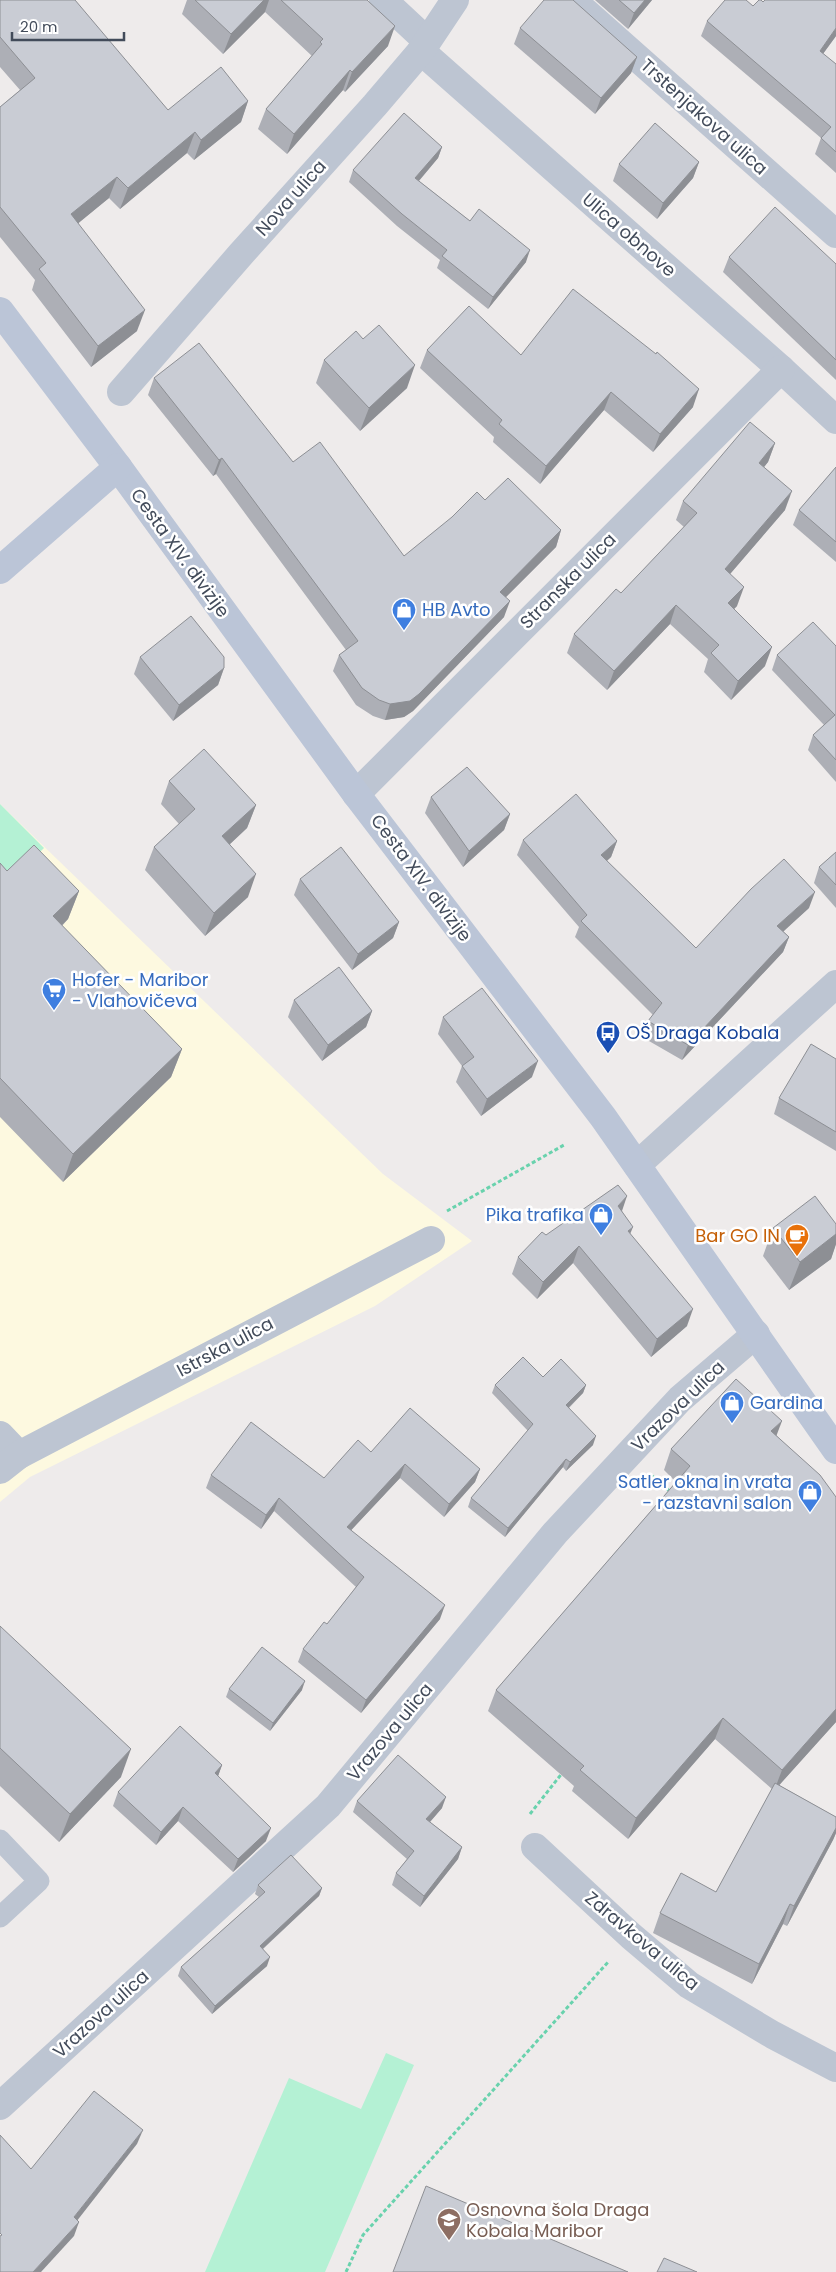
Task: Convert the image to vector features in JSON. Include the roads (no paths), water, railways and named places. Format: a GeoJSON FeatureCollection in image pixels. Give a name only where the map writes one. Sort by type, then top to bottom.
{"type":"FeatureCollection","features":[{"type":"Feature","properties":{"kind":"street","name":"Ulica obnove"},"geometry":{"type":"LineString","coordinates":[[383,0],[424,46],[836,420]]}},
{"type":"Feature","properties":{"kind":"street","name":"Nova ulica"},"geometry":{"type":"LineString","coordinates":[[121,392],[424,46],[455,0]]}},
{"type":"Feature","properties":{"kind":"street","name":"Trstenjakova ulica"},"geometry":{"type":"LineString","coordinates":[[572,0],[836,234]]}},
{"type":"Feature","properties":{"kind":"street","name":"Cesta XIV. divizije"},"geometry":{"type":"LineString","coordinates":[[0,311],[118,467],[356,794],[637,1165],[836,1450]]}},
{"type":"Feature","properties":{"kind":"street","name":"Stranska ulica"},"geometry":{"type":"LineString","coordinates":[[356,794],[781,369]]}},
{"type":"Feature","properties":{"kind":"street"},"geometry":{"type":"LineString","coordinates":[[0,570],[118,467]]}},
{"type":"Feature","properties":{"kind":"street"},"geometry":{"type":"LineString","coordinates":[[637,1165],[836,984]]}},
{"type":"Feature","properties":{"kind":"street","name":"Istrska ulica"},"geometry":{"type":"LineString","coordinates":[[0,1435],[9,1462],[431,1240]]}},
{"type":"Feature","properties":{"kind":"street","name":"Vrazova ulica"},"geometry":{"type":"LineString","coordinates":[[0,2106],[328,1806],[555,1533],[680,1400],[756,1334]]}},
{"type":"Feature","properties":{"kind":"street","name":"Zdravkova ulica"},"geometry":{"type":"LineString","coordinates":[[535,1847],[631,1936],[689,1985],[772,2035],[836,2068]]}},
{"type":"Feature","properties":{"kind":"lane"},"geometry":{"type":"LineString","coordinates":[[0,1840],[39,1881],[0,1917]]}},
{"type":"Feature","properties":{"kind":"place","name":"HB Avto"},"geometry":{"type":"Point","coordinates":[404,631]}},
{"type":"Feature","properties":{"kind":"place","name":"Hofer - Maribor - Vlahovičeva"},"geometry":{"type":"Point","coordinates":[54,1011]}},
{"type":"Feature","properties":{"kind":"place","name":"OŠ Draga Kobala"},"geometry":{"type":"Point","coordinates":[608,1054]}},
{"type":"Feature","properties":{"kind":"place","name":"Pika trafika"},"geometry":{"type":"Point","coordinates":[601,1236]}},
{"type":"Feature","properties":{"kind":"place","name":"Bar GO IN"},"geometry":{"type":"Point","coordinates":[797,1257]}},
{"type":"Feature","properties":{"kind":"place","name":"Gardina"},"geometry":{"type":"Point","coordinates":[732,1424]}},
{"type":"Feature","properties":{"kind":"place","name":"Satler okna in vrata - razstavni salon"},"geometry":{"type":"Point","coordinates":[810,1513]}},
{"type":"Feature","properties":{"kind":"place","name":"Osnovna šola Draga Kobala Maribor"},"geometry":{"type":"Point","coordinates":[449,2241]}}]}
